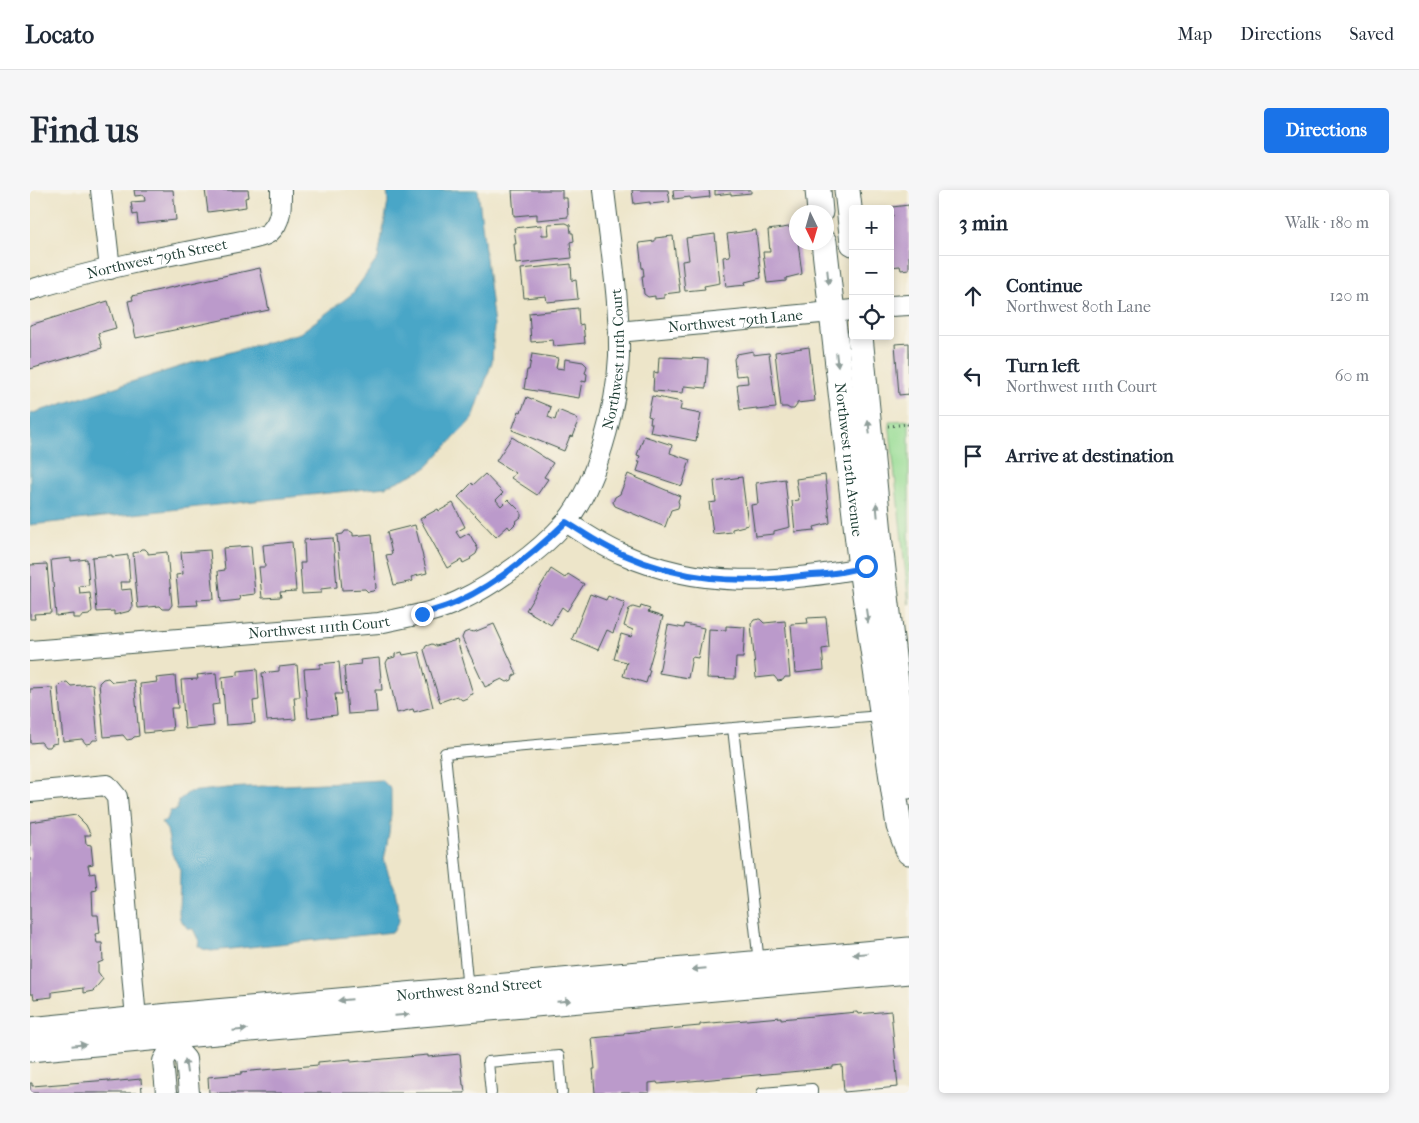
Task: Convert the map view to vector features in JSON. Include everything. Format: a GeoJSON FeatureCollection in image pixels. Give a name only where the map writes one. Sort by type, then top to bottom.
{"type":"FeatureCollection","features":[{"type":"Feature","properties":{"kind":"street"},"geometry":{"type":"LineString","coordinates":[[101,190],[110,269]]}},
{"type":"Feature","properties":{"kind":"street","name":"Northwest 79th Street"},"geometry":{"type":"LineString","coordinates":[[30,290],[152,259],[269,234],[278,221],[282,209],[281,190]]}},
{"type":"Feature","properties":{"kind":"street","name":"Northwest 111th Court"},"geometry":{"type":"LineString","coordinates":[[30,651],[379,622],[422,614],[458,602],[492,583],[538,548],[566,522],[578,504],[604,441],[614,401],[618,332],[604,190]]}},
{"type":"Feature","properties":{"kind":"street"},"geometry":{"type":"LineString","coordinates":[[818,190],[819,205]]}},
{"type":"Feature","properties":{"kind":"street"},"geometry":{"type":"LineString","coordinates":[[847,190],[849,208]]}},
{"type":"Feature","properties":{"kind":"street","name":"Northwest 112th Avenue"},"geometry":{"type":"LineString","coordinates":[[826,250],[842,311],[861,568],[899,826],[909,852]]}},
{"type":"Feature","properties":{"kind":"street"},"geometry":{"type":"LineString","coordinates":[[894,306],[909,305]]}},
{"type":"Feature","properties":{"kind":"street","name":"Northwest 79th Lane"},"geometry":{"type":"LineString","coordinates":[[618,332],[842,311]]}},
{"type":"Feature","properties":{"kind":"street","name":"Northwest 112th Avenue"},"geometry":{"type":"LineString","coordinates":[[860,340],[880,544],[909,796]]}},
{"type":"Feature","properties":{"kind":"street"},"geometry":{"type":"LineString","coordinates":[[566,522],[621,554],[661,569],[697,577],[734,581],[773,580],[861,568],[872,562],[880,544]]}},
{"type":"Feature","properties":{"kind":"street"},"geometry":{"type":"LineString","coordinates":[[30,792],[107,785],[117,797],[136,1019]]}},
{"type":"Feature","properties":{"kind":"street","name":"Northwest 82nd Street"},"geometry":{"type":"LineString","coordinates":[[30,1049],[759,964],[909,950]]}},
{"type":"Feature","properties":{"kind":"street","name":"Northwest 82nd Street"},"geometry":{"type":"LineString","coordinates":[[469,999],[909,971]]}},
{"type":"Feature","properties":{"kind":"street","name":"Northwest 82nd Street"},"geometry":{"type":"LineString","coordinates":[[30,1030],[136,1019],[171,1032]]}},
{"type":"Feature","properties":{"kind":"street"},"geometry":{"type":"LineString","coordinates":[[166,1093],[163,1061],[171,1032]]}},
{"type":"Feature","properties":{"kind":"street"},"geometry":{"type":"LineString","coordinates":[[171,1032],[186,1059],[189,1093]]}},
{"type":"Feature","properties":{"kind":"lane"},"geometry":{"type":"LineString","coordinates":[[469,999],[446,752],[882,716]]}},
{"type":"Feature","properties":{"kind":"lane"},"geometry":{"type":"LineString","coordinates":[[733,728],[759,964]]}},
{"type":"Feature","properties":{"kind":"lane"},"geometry":{"type":"LineString","coordinates":[[491,1093],[488,1062],[559,1056],[562,1093]]}},
{"type":"Feature","properties":{"kind":"lane"},"geometry":{"type":"LineString","coordinates":[[762,1093],[812,1089],[812,1093]]}},
{"type":"Feature","properties":{"kind":"path"},"geometry":{"type":"LineString","coordinates":[[885,426],[908,424],[909,435]]}},
{"type":"Feature","properties":{"kind":"green space"},"geometry":{"type":"Polygon","coordinates":[[[909,420],[909,604],[889,421],[909,420]]]}},
{"type":"Feature","properties":{"kind":"water"},"geometry":{"type":"Polygon","coordinates":[[[387,190],[478,190],[494,326],[492,362],[473,418],[425,469],[385,487],[30,525],[30,414],[201,360],[300,333],[352,294],[378,258],[388,202],[387,190]]]}},
{"type":"Feature","properties":{"kind":"water"},"geometry":{"type":"Polygon","coordinates":[[[382,780],[391,789],[391,814],[384,860],[394,886],[397,901],[399,921],[393,932],[211,951],[198,946],[199,941],[193,929],[188,929],[180,919],[180,869],[172,854],[167,830],[161,822],[167,820],[170,811],[177,810],[178,801],[189,792],[227,788],[382,780]]]}},
{"type":"Feature","properties":{"kind":"building"},"geometry":{"type":"Polygon","coordinates":[[[134,190],[173,190],[176,220],[138,224],[137,214],[133,215],[131,202],[145,201],[144,195],[135,196],[134,190]]]}},
{"type":"Feature","properties":{"kind":"building"},"geometry":{"type":"Polygon","coordinates":[[[205,190],[248,190],[249,197],[245,198],[246,207],[208,212],[205,190]]]}},
{"type":"Feature","properties":{"kind":"building"},"geometry":{"type":"Polygon","coordinates":[[[512,190],[562,190],[562,198],[567,198],[568,217],[537,220],[537,214],[514,216],[512,190]]]}},
{"type":"Feature","properties":{"kind":"building"},"geometry":{"type":"Polygon","coordinates":[[[632,190],[668,190],[670,202],[634,204],[632,190]]]}},
{"type":"Feature","properties":{"kind":"building"},"geometry":{"type":"Polygon","coordinates":[[[673,190],[709,190],[710,197],[674,199],[673,190]]]}},
{"type":"Feature","properties":{"kind":"building"},"geometry":{"type":"Polygon","coordinates":[[[715,190],[751,190],[751,193],[715,195],[715,190]]]}},
{"type":"Feature","properties":{"kind":"building"},"geometry":{"type":"Polygon","coordinates":[[[909,205],[909,269],[901,270],[900,266],[894,267],[894,207],[909,205]]]}},
{"type":"Feature","properties":{"kind":"building"},"geometry":{"type":"Polygon","coordinates":[[[566,223],[570,225],[571,233],[573,233],[574,241],[570,242],[572,258],[516,264],[514,228],[541,225],[542,235],[549,235],[548,224],[566,223]]]}},
{"type":"Feature","properties":{"kind":"building"},"geometry":{"type":"Polygon","coordinates":[[[789,227],[789,250],[799,250],[802,274],[786,278],[786,281],[767,283],[763,252],[770,252],[768,230],[789,227]]]}},
{"type":"Feature","properties":{"kind":"building"},"geometry":{"type":"Polygon","coordinates":[[[756,230],[761,278],[745,282],[746,285],[726,287],[723,257],[730,256],[727,234],[756,230]]]}},
{"type":"Feature","properties":{"kind":"building"},"geometry":{"type":"Polygon","coordinates":[[[715,234],[720,283],[704,286],[705,289],[685,291],[682,261],[689,260],[686,238],[715,234]]]}},
{"type":"Feature","properties":{"kind":"building"},"geometry":{"type":"Polygon","coordinates":[[[673,236],[680,292],[664,294],[664,298],[655,299],[655,296],[648,297],[644,294],[642,276],[644,276],[639,243],[655,241],[655,238],[673,236]]]}},
{"type":"Feature","properties":{"kind":"building"},"geometry":{"type":"Polygon","coordinates":[[[571,264],[572,281],[576,280],[578,299],[547,302],[546,296],[524,298],[521,269],[571,264]]]}},
{"type":"Feature","properties":{"kind":"building"},"geometry":{"type":"Polygon","coordinates":[[[260,268],[269,310],[136,338],[128,301],[133,300],[132,296],[260,268]]]}},
{"type":"Feature","properties":{"kind":"building"},"geometry":{"type":"Polygon","coordinates":[[[108,301],[116,328],[98,333],[102,348],[30,369],[30,325],[108,301]]]}},
{"type":"Feature","properties":{"kind":"building"},"geometry":{"type":"Polygon","coordinates":[[[578,308],[579,325],[583,324],[585,343],[554,346],[553,340],[531,342],[529,313],[578,308]]]}},
{"type":"Feature","properties":{"kind":"building"},"geometry":{"type":"Polygon","coordinates":[[[909,343],[909,394],[899,395],[895,344],[909,343]]]}},
{"type":"Feature","properties":{"kind":"building"},"geometry":{"type":"Polygon","coordinates":[[[809,347],[815,401],[797,403],[794,409],[781,407],[775,352],[809,347]]]}},
{"type":"Feature","properties":{"kind":"building"},"geometry":{"type":"Polygon","coordinates":[[[753,351],[753,355],[769,353],[776,408],[740,410],[737,384],[748,383],[747,375],[736,376],[734,359],[737,354],[753,351]]]}},
{"type":"Feature","properties":{"kind":"building"},"geometry":{"type":"Polygon","coordinates":[[[532,354],[558,358],[556,368],[564,369],[565,359],[583,362],[587,366],[585,373],[587,374],[586,382],[582,381],[579,398],[524,389],[532,354]]]}},
{"type":"Feature","properties":{"kind":"building"},"geometry":{"type":"Polygon","coordinates":[[[659,357],[708,359],[706,388],[684,386],[683,393],[653,391],[654,372],[658,373],[659,357]]]}},
{"type":"Feature","properties":{"kind":"building"},"geometry":{"type":"Polygon","coordinates":[[[652,396],[682,402],[680,410],[701,414],[696,441],[650,432],[652,423],[650,423],[651,417],[648,416],[652,396]]]}},
{"type":"Feature","properties":{"kind":"building"},"geometry":{"type":"Polygon","coordinates":[[[527,397],[551,407],[548,417],[555,420],[558,410],[575,417],[578,422],[576,429],[573,437],[570,436],[564,451],[512,430],[527,397]]]}},
{"type":"Feature","properties":{"kind":"building"},"geometry":{"type":"Polygon","coordinates":[[[644,436],[672,445],[670,453],[690,460],[682,486],[637,471],[640,456],[637,455],[644,436]]]}},
{"type":"Feature","properties":{"kind":"building"},"geometry":{"type":"Polygon","coordinates":[[[512,437],[553,463],[544,477],[548,479],[537,495],[511,478],[515,473],[496,461],[512,437]]]}},
{"type":"Feature","properties":{"kind":"building"},"geometry":{"type":"Polygon","coordinates":[[[485,474],[503,493],[496,500],[501,506],[508,499],[521,512],[521,517],[510,529],[508,526],[496,537],[458,497],[472,483],[473,485],[485,474]]]}},
{"type":"Feature","properties":{"kind":"building"},"geometry":{"type":"Polygon","coordinates":[[[628,474],[680,496],[678,508],[671,510],[665,527],[615,506],[613,502],[615,497],[620,494],[628,474]]]}},
{"type":"Feature","properties":{"kind":"building"},"geometry":{"type":"Polygon","coordinates":[[[825,475],[830,523],[814,527],[815,530],[795,532],[792,501],[799,500],[796,479],[825,475]]]}},
{"type":"Feature","properties":{"kind":"building"},"geometry":{"type":"Polygon","coordinates":[[[742,477],[748,525],[732,529],[732,532],[713,534],[709,503],[716,502],[714,481],[742,477]]]}},
{"type":"Feature","properties":{"kind":"building"},"geometry":{"type":"Polygon","coordinates":[[[785,479],[790,527],[774,531],[774,534],[755,536],[751,505],[758,504],[756,483],[785,479]]]}},
{"type":"Feature","properties":{"kind":"building"},"geometry":{"type":"Polygon","coordinates":[[[453,503],[465,527],[456,532],[460,538],[469,533],[478,549],[471,559],[463,563],[461,560],[447,568],[420,519],[453,503]]]}},
{"type":"Feature","properties":{"kind":"building"},"geometry":{"type":"Polygon","coordinates":[[[415,525],[427,573],[411,577],[413,581],[394,585],[386,555],[392,554],[387,532],[415,525]]]}},
{"type":"Feature","properties":{"kind":"building"},"geometry":{"type":"Polygon","coordinates":[[[345,531],[350,531],[353,533],[353,536],[372,534],[376,588],[373,591],[368,592],[365,589],[342,590],[337,535],[343,534],[345,531]]]}},
{"type":"Feature","properties":{"kind":"building"},"geometry":{"type":"Polygon","coordinates":[[[333,538],[337,587],[321,589],[321,593],[302,594],[300,563],[305,563],[304,540],[333,538]]]}},
{"type":"Feature","properties":{"kind":"building"},"geometry":{"type":"Polygon","coordinates":[[[292,542],[296,591],[280,592],[281,597],[262,598],[259,567],[265,567],[263,545],[292,542]]]}},
{"type":"Feature","properties":{"kind":"building"},"geometry":{"type":"Polygon","coordinates":[[[251,546],[255,594],[239,596],[240,600],[221,602],[218,571],[225,570],[223,548],[251,546]]]}},
{"type":"Feature","properties":{"kind":"building"},"geometry":{"type":"Polygon","coordinates":[[[145,549],[148,554],[167,552],[172,605],[169,609],[163,609],[160,606],[138,608],[133,553],[145,549]]]}},
{"type":"Feature","properties":{"kind":"building"},"geometry":{"type":"Polygon","coordinates":[[[210,550],[214,599],[197,600],[198,605],[179,606],[176,575],[183,574],[181,552],[210,550]]]}},
{"type":"Feature","properties":{"kind":"building"},"geometry":{"type":"Polygon","coordinates":[[[112,555],[112,557],[128,555],[130,582],[120,582],[121,590],[131,589],[133,607],[130,611],[114,615],[114,611],[97,612],[92,557],[112,555]]]}},
{"type":"Feature","properties":{"kind":"building"},"geometry":{"type":"Polygon","coordinates":[[[71,558],[71,561],[87,559],[89,585],[79,586],[80,594],[90,593],[92,611],[89,615],[81,616],[81,618],[73,618],[73,614],[56,616],[51,560],[71,558]]]}},
{"type":"Feature","properties":{"kind":"building"},"geometry":{"type":"Polygon","coordinates":[[[47,564],[51,613],[34,614],[35,619],[30,619],[30,565],[47,564]]]}},
{"type":"Feature","properties":{"kind":"building"},"geometry":{"type":"Polygon","coordinates":[[[551,569],[565,578],[568,574],[584,584],[567,611],[562,607],[551,625],[526,610],[551,569]]]}},
{"type":"Feature","properties":{"kind":"building"},"geometry":{"type":"Polygon","coordinates":[[[590,594],[606,600],[608,596],[625,603],[613,633],[607,630],[598,650],[572,639],[590,594]]]}},
{"type":"Feature","properties":{"kind":"building"},"geometry":{"type":"Polygon","coordinates":[[[641,606],[650,609],[648,612],[663,617],[646,683],[623,676],[627,662],[614,659],[621,634],[631,637],[633,630],[624,626],[629,609],[633,607],[640,609],[641,606]]]}},
{"type":"Feature","properties":{"kind":"building"},"geometry":{"type":"Polygon","coordinates":[[[826,617],[829,648],[822,649],[824,670],[795,673],[791,624],[808,623],[807,618],[826,617]]]}},
{"type":"Feature","properties":{"kind":"building"},"geometry":{"type":"Polygon","coordinates":[[[760,619],[764,623],[785,621],[790,677],[785,677],[783,680],[778,681],[774,676],[756,678],[751,624],[754,620],[760,619]]]}},
{"type":"Feature","properties":{"kind":"building"},"geometry":{"type":"Polygon","coordinates":[[[494,624],[517,674],[513,676],[512,680],[507,682],[502,679],[485,687],[462,638],[464,633],[474,632],[494,624]]]}},
{"type":"Feature","properties":{"kind":"building"},"geometry":{"type":"Polygon","coordinates":[[[685,624],[704,628],[698,658],[692,657],[688,678],[659,673],[668,625],[684,628],[685,624]]]}},
{"type":"Feature","properties":{"kind":"building"},"geometry":{"type":"Polygon","coordinates":[[[726,626],[745,627],[743,658],[736,658],[735,679],[707,678],[709,629],[726,630],[726,626]]]}},
{"type":"Feature","properties":{"kind":"building"},"geometry":{"type":"Polygon","coordinates":[[[457,640],[473,694],[462,700],[457,696],[440,702],[424,650],[426,646],[432,644],[436,646],[457,640]]]}},
{"type":"Feature","properties":{"kind":"building"},"geometry":{"type":"Polygon","coordinates":[[[402,652],[403,655],[419,652],[433,707],[414,712],[413,709],[397,713],[386,663],[388,659],[395,657],[395,654],[402,652]]]}},
{"type":"Feature","properties":{"kind":"building"},"geometry":{"type":"Polygon","coordinates":[[[379,658],[382,690],[375,690],[377,712],[348,714],[344,666],[361,664],[360,660],[379,658]]]}},
{"type":"Feature","properties":{"kind":"building"},"geometry":{"type":"Polygon","coordinates":[[[339,662],[342,694],[335,694],[337,715],[308,718],[304,669],[320,668],[320,664],[339,662]]]}},
{"type":"Feature","properties":{"kind":"building"},"geometry":{"type":"Polygon","coordinates":[[[297,665],[300,697],[294,697],[296,719],[267,721],[262,673],[279,671],[279,667],[297,665]]]}},
{"type":"Feature","properties":{"kind":"building"},"geometry":{"type":"Polygon","coordinates":[[[257,669],[259,700],[253,701],[255,723],[226,725],[222,677],[238,675],[238,671],[257,669]]]}},
{"type":"Feature","properties":{"kind":"building"},"geometry":{"type":"Polygon","coordinates":[[[216,673],[219,704],[212,705],[214,726],[185,729],[181,680],[198,679],[197,675],[216,673]]]}},
{"type":"Feature","properties":{"kind":"building"},"geometry":{"type":"Polygon","coordinates":[[[175,676],[178,708],[171,708],[173,730],[144,733],[140,684],[157,682],[156,678],[175,676]]]}},
{"type":"Feature","properties":{"kind":"building"},"geometry":{"type":"Polygon","coordinates":[[[108,678],[112,682],[134,680],[139,736],[127,740],[123,735],[104,737],[99,683],[103,679],[108,678]]]}},
{"type":"Feature","properties":{"kind":"building"},"geometry":{"type":"Polygon","coordinates":[[[67,682],[71,686],[93,684],[98,740],[93,740],[91,743],[86,744],[82,739],[63,741],[58,687],[62,683],[67,682]]]}},
{"type":"Feature","properties":{"kind":"building"},"geometry":{"type":"Polygon","coordinates":[[[52,688],[57,743],[52,744],[50,747],[45,747],[41,742],[30,743],[30,689],[52,688]]]}},
{"type":"Feature","properties":{"kind":"building"},"geometry":{"type":"Polygon","coordinates":[[[76,815],[86,825],[91,835],[85,835],[86,844],[91,845],[93,864],[88,865],[90,874],[95,873],[97,890],[92,891],[93,915],[98,915],[100,933],[95,934],[97,943],[102,943],[103,961],[98,963],[98,972],[103,979],[93,991],[83,993],[83,988],[52,992],[52,997],[34,999],[33,994],[30,994],[30,822],[76,815]]]}},
{"type":"Feature","properties":{"kind":"building"},"geometry":{"type":"Polygon","coordinates":[[[891,1011],[898,1087],[844,1092],[842,1065],[833,1066],[833,1068],[658,1084],[657,1082],[649,1083],[649,1093],[595,1093],[592,1038],[700,1026],[700,1024],[891,1011]]]}},
{"type":"Feature","properties":{"kind":"building"},"geometry":{"type":"Polygon","coordinates":[[[460,1054],[465,1093],[209,1093],[208,1077],[318,1065],[318,1062],[351,1059],[351,1062],[460,1054]]]}},
{"type":"Feature","properties":{"kind":"building"},"geometry":{"type":"Polygon","coordinates":[[[141,1079],[142,1093],[30,1093],[30,1083],[32,1083],[32,1086],[141,1079]]]}},
{"type":"Feature","properties":{"kind":"route"},"geometry":{"type":"LineString","coordinates":[[422,614],[458,602],[492,583],[524,560],[566,522],[621,554],[661,569],[697,577],[734,581],[773,580],[833,573],[866,566]]}}]}
